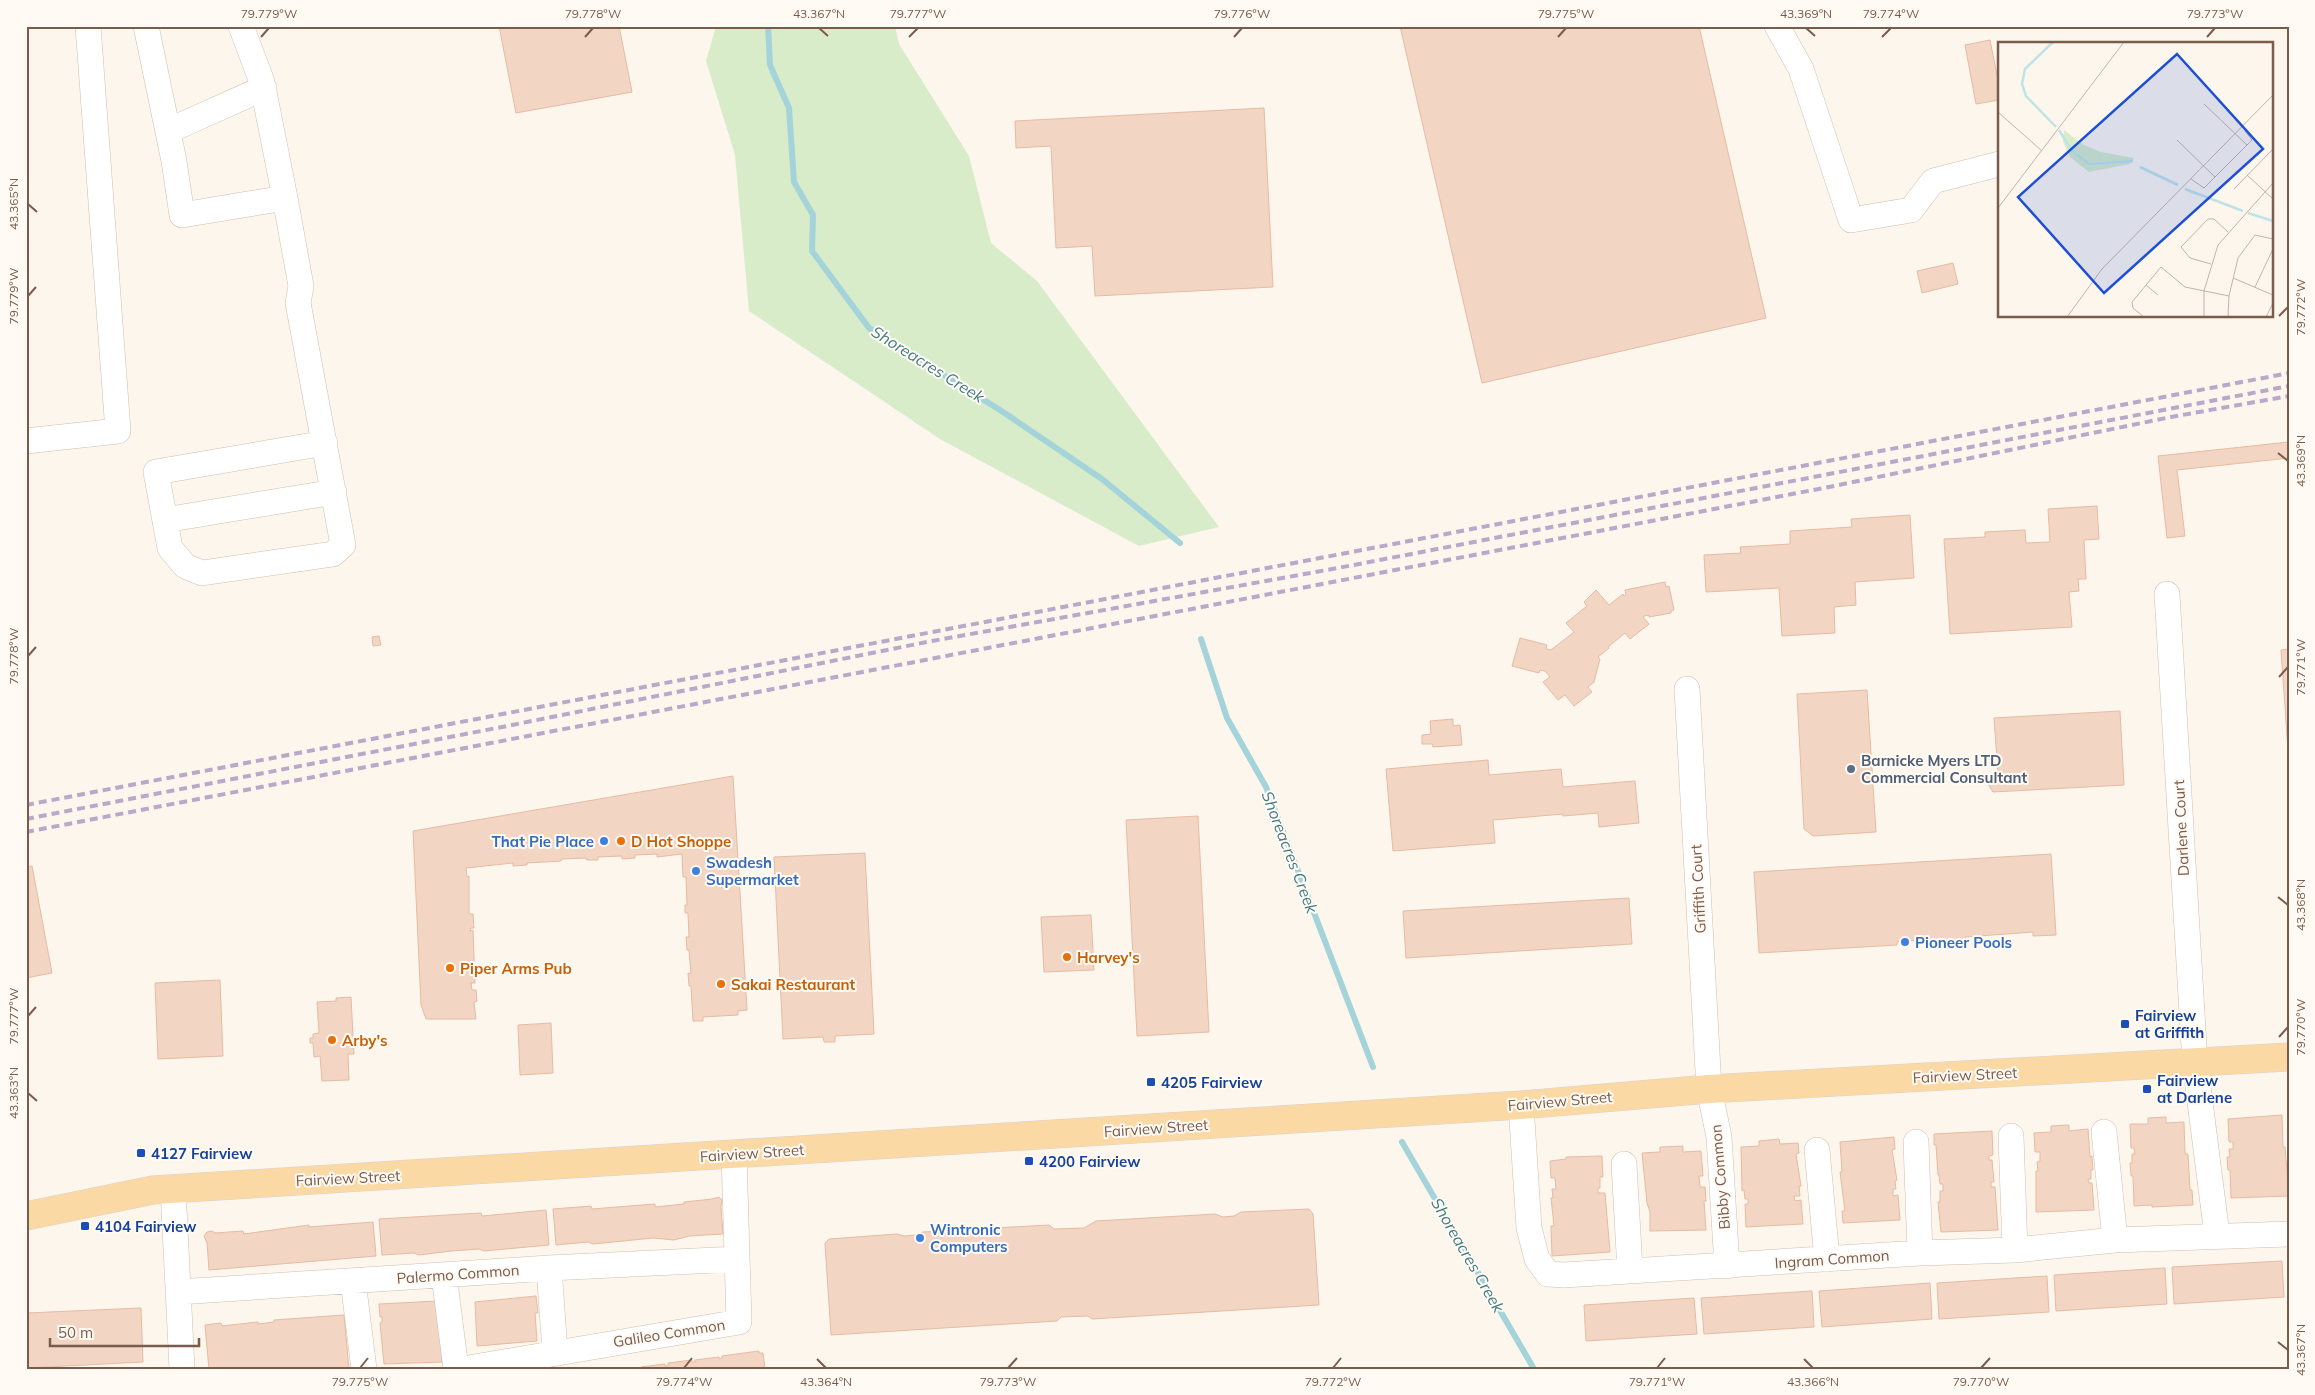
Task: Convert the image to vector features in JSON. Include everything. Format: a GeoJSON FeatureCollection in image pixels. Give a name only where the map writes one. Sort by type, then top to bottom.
{"type":"FeatureCollection","features":[{"type":"Feature","properties":{"kind":"main road","name":"Fairview Street"},"geometry":{"type":"LineString","coordinates":[[26,1216],[154,1190],[173,1188],[1521,1105],[1709,1089],[2289,1057]]}},
{"type":"Feature","properties":{"kind":"street"},"geometry":{"type":"LineString","coordinates":[[26,441],[118,431],[88,26]]}},
{"type":"Feature","properties":{"kind":"street"},"geometry":{"type":"LineString","coordinates":[[146,26],[168,131],[182,215],[286,198]]}},
{"type":"Feature","properties":{"kind":"street"},"geometry":{"type":"LineString","coordinates":[[242,26],[264,88],[286,198],[301,286],[298,303],[325,443],[343,545],[333,554],[202,572],[185,566],[170,548],[156,472],[325,443]]}},
{"type":"Feature","properties":{"kind":"street"},"geometry":{"type":"LineString","coordinates":[[1777,26],[1801,69],[1851,220],[1910,210],[1933,181],[1998,164]]}},
{"type":"Feature","properties":{"kind":"street"},"geometry":{"type":"LineString","coordinates":[[168,131],[264,88]]}},
{"type":"Feature","properties":{"kind":"street"},"geometry":{"type":"LineString","coordinates":[[165,520],[334,492]]}},
{"type":"Feature","properties":{"kind":"street","name":"Darlene Court"},"geometry":{"type":"LineString","coordinates":[[2167,594],[2195,1063],[2217,1235]]}},
{"type":"Feature","properties":{"kind":"street","name":"Griffith Court"},"geometry":{"type":"LineString","coordinates":[[1687,689],[1709,1089]]}},
{"type":"Feature","properties":{"kind":"street","name":"Bibby Common"},"geometry":{"type":"LineString","coordinates":[[1709,1089],[1719,1138],[1727,1266]]}},
{"type":"Feature","properties":{"kind":"street","name":"Ingram Common"},"geometry":{"type":"LineString","coordinates":[[1521,1105],[1526,1205],[1533,1249],[1537,1259],[1548,1274],[1564,1275],[2016,1250],[2115,1240],[2289,1234]]}},
{"type":"Feature","properties":{"kind":"street"},"geometry":{"type":"LineString","coordinates":[[2104,1132],[2115,1240]]}},
{"type":"Feature","properties":{"kind":"street"},"geometry":{"type":"LineString","coordinates":[[2011,1136],[2016,1250]]}},
{"type":"Feature","properties":{"kind":"street"},"geometry":{"type":"LineString","coordinates":[[1916,1142],[1920,1254]]}},
{"type":"Feature","properties":{"kind":"street"},"geometry":{"type":"LineString","coordinates":[[1817,1150],[1827,1259]]}},
{"type":"Feature","properties":{"kind":"street","name":"Galileo Common"},"geometry":{"type":"LineString","coordinates":[[463,1369],[739,1322],[734,1154]]}},
{"type":"Feature","properties":{"kind":"street"},"geometry":{"type":"LineString","coordinates":[[1624,1164],[1630,1270]]}},
{"type":"Feature","properties":{"kind":"street"},"geometry":{"type":"LineString","coordinates":[[173,1188],[182,1369]]}},
{"type":"Feature","properties":{"kind":"street","name":"Palermo Common"},"geometry":{"type":"LineString","coordinates":[[178,1292],[549,1268],[737,1259]]}},
{"type":"Feature","properties":{"kind":"street"},"geometry":{"type":"LineString","coordinates":[[549,1268],[556,1352]]}},
{"type":"Feature","properties":{"kind":"street"},"geometry":{"type":"LineString","coordinates":[[444,1275],[456,1369]]}},
{"type":"Feature","properties":{"kind":"street"},"geometry":{"type":"LineString","coordinates":[[354,1281],[364,1369]]}},
{"type":"Feature","properties":{"kind":"green space"},"geometry":{"type":"Polygon","coordinates":[[[716,26],[895,26],[899,44],[969,156],[991,243],[1037,281],[1219,527],[1139,546],[940,439],[749,311],[735,155],[706,61],[716,26]]]}},
{"type":"Feature","properties":{"kind":"building"},"geometry":{"type":"Polygon","coordinates":[[[499,26],[619,26],[632,92],[516,113],[499,26]]]}},
{"type":"Feature","properties":{"kind":"building"},"geometry":{"type":"Polygon","coordinates":[[[1400,26],[1699,26],[1766,318],[1482,383],[1400,26]]]}},
{"type":"Feature","properties":{"kind":"building"},"geometry":{"type":"Polygon","coordinates":[[[1990,40],[1998,80],[1998,100],[1976,104],[1965,45],[1990,40]]]}},
{"type":"Feature","properties":{"kind":"building"},"geometry":{"type":"Polygon","coordinates":[[[1264,108],[1273,287],[1095,296],[1092,246],[1056,248],[1051,146],[1016,148],[1015,121],[1264,108]]]}},
{"type":"Feature","properties":{"kind":"building"},"geometry":{"type":"Polygon","coordinates":[[[1953,263],[1958,284],[1922,293],[1917,271],[1953,263]]]}},
{"type":"Feature","properties":{"kind":"building"},"geometry":{"type":"Polygon","coordinates":[[[2289,442],[2289,458],[2177,470],[2185,536],[2167,538],[2158,456],[2289,442]]]}},
{"type":"Feature","properties":{"kind":"building"},"geometry":{"type":"Polygon","coordinates":[[[2097,506],[2099,539],[2084,540],[2086,579],[2078,579],[2079,591],[2069,592],[2072,627],[1950,634],[1944,539],[1985,537],[1985,532],[2025,530],[2026,543],[2050,542],[2048,509],[2097,506]]]}},
{"type":"Feature","properties":{"kind":"building"},"geometry":{"type":"Polygon","coordinates":[[[1910,515],[1914,578],[1855,582],[1856,605],[1834,607],[1835,633],[1782,636],[1779,588],[1706,592],[1704,555],[1741,553],[1740,547],[1790,544],[1790,531],[1852,527],[1851,519],[1910,515]]]}},
{"type":"Feature","properties":{"kind":"building"},"geometry":{"type":"Polygon","coordinates":[[[1665,582],[1666,587],[1669,586],[1674,610],[1671,613],[1649,617],[1649,615],[1644,616],[1649,624],[1630,639],[1625,633],[1608,647],[1598,657],[1600,659],[1594,682],[1588,687],[1592,692],[1574,706],[1565,695],[1558,700],[1543,682],[1550,677],[1545,671],[1540,670],[1539,673],[1512,666],[1520,638],[1547,645],[1546,649],[1551,650],[1574,632],[1566,623],[1587,606],[1584,602],[1596,590],[1609,605],[1623,594],[1624,596],[1626,595],[1625,590],[1665,582]]]}},
{"type":"Feature","properties":{"kind":"building"},"geometry":{"type":"Polygon","coordinates":[[[379,636],[381,645],[373,646],[372,637],[379,636]]]}},
{"type":"Feature","properties":{"kind":"building"},"geometry":{"type":"Polygon","coordinates":[[[2289,649],[2289,765],[2281,650],[2289,649]]]}},
{"type":"Feature","properties":{"kind":"building"},"geometry":{"type":"Polygon","coordinates":[[[1867,690],[1876,832],[1813,836],[1804,829],[1797,694],[1867,690]]]}},
{"type":"Feature","properties":{"kind":"building"},"geometry":{"type":"Polygon","coordinates":[[[2120,711],[2124,785],[1993,792],[1986,781],[1998,773],[1994,718],[2120,711]]]}},
{"type":"Feature","properties":{"kind":"building"},"geometry":{"type":"Polygon","coordinates":[[[1453,719],[1453,726],[1460,725],[1462,745],[1433,747],[1432,744],[1422,744],[1422,735],[1431,734],[1430,721],[1453,719]]]}},
{"type":"Feature","properties":{"kind":"building"},"geometry":{"type":"Polygon","coordinates":[[[1488,760],[1489,775],[1561,769],[1563,787],[1635,781],[1639,823],[1599,827],[1598,813],[1493,820],[1495,843],[1393,851],[1386,769],[1488,760]]]}},
{"type":"Feature","properties":{"kind":"building"},"geometry":{"type":"Polygon","coordinates":[[[733,776],[747,1010],[738,1011],[738,1015],[703,1017],[703,1021],[693,1021],[691,986],[689,986],[688,973],[691,974],[689,950],[687,950],[686,937],[689,937],[688,913],[685,913],[685,905],[687,905],[686,877],[683,877],[682,854],[657,857],[657,854],[635,855],[635,858],[622,859],[622,856],[598,857],[598,860],[587,860],[586,858],[562,859],[561,861],[527,863],[527,865],[513,866],[513,863],[466,868],[467,877],[469,876],[469,914],[473,914],[474,928],[471,928],[470,931],[473,930],[475,983],[471,983],[472,990],[476,990],[477,1001],[474,1002],[476,1019],[426,1019],[421,1005],[413,831],[733,776]]]}},
{"type":"Feature","properties":{"kind":"building"},"geometry":{"type":"Polygon","coordinates":[[[1198,816],[1209,1032],[1137,1036],[1126,820],[1198,816]]]}},
{"type":"Feature","properties":{"kind":"building"},"geometry":{"type":"Polygon","coordinates":[[[865,853],[874,1034],[835,1036],[835,1042],[824,1042],[823,1037],[783,1039],[774,857],[865,853]]]}},
{"type":"Feature","properties":{"kind":"building"},"geometry":{"type":"Polygon","coordinates":[[[2051,854],[2056,935],[2033,936],[2033,932],[1965,937],[1965,940],[1919,943],[1919,940],[1897,942],[1897,945],[1759,953],[1754,872],[2051,854]]]}},
{"type":"Feature","properties":{"kind":"building"},"geometry":{"type":"Polygon","coordinates":[[[32,866],[52,973],[26,978],[26,867],[32,866]]]}},
{"type":"Feature","properties":{"kind":"building"},"geometry":{"type":"Polygon","coordinates":[[[1629,898],[1632,944],[1406,958],[1403,911],[1629,898]]]}},
{"type":"Feature","properties":{"kind":"building"},"geometry":{"type":"Polygon","coordinates":[[[1091,915],[1094,970],[1044,972],[1041,917],[1091,915]]]}},
{"type":"Feature","properties":{"kind":"building"},"geometry":{"type":"Polygon","coordinates":[[[220,980],[223,1056],[158,1059],[155,983],[220,980]]]}},
{"type":"Feature","properties":{"kind":"building","name":"Arby's"},"geometry":{"type":"Polygon","coordinates":[[[351,997],[354,1054],[348,1054],[349,1080],[322,1081],[320,1056],[314,1057],[313,1043],[310,1043],[310,1038],[313,1038],[313,1034],[319,1033],[317,1002],[336,1001],[336,998],[351,997]]]}},
{"type":"Feature","properties":{"kind":"building"},"geometry":{"type":"Polygon","coordinates":[[[551,1023],[553,1073],[520,1075],[518,1025],[551,1023]]]}},
{"type":"Feature","properties":{"kind":"building"},"geometry":{"type":"Polygon","coordinates":[[[2282,1115],[2283,1147],[2285,1147],[2289,1196],[2231,1198],[2230,1170],[2228,1170],[2227,1157],[2230,1157],[2229,1149],[2233,1149],[2233,1142],[2229,1142],[2228,1119],[2282,1115]]]}},
{"type":"Feature","properties":{"kind":"building"},"geometry":{"type":"Polygon","coordinates":[[[2166,1117],[2166,1123],[2184,1122],[2185,1154],[2188,1154],[2190,1190],[2192,1190],[2193,1205],[2134,1206],[2133,1176],[2131,1176],[2130,1163],[2132,1163],[2132,1154],[2135,1154],[2134,1148],[2131,1148],[2130,1124],[2148,1124],[2148,1118],[2166,1117]]]}},
{"type":"Feature","properties":{"kind":"building"},"geometry":{"type":"Polygon","coordinates":[[[2069,1125],[2069,1131],[2088,1129],[2093,1170],[2091,1170],[2091,1179],[2088,1179],[2089,1183],[2092,1183],[2094,1210],[2036,1212],[2036,1171],[2038,1171],[2037,1162],[2040,1161],[2040,1152],[2035,1152],[2034,1133],[2051,1132],[2051,1126],[2069,1125]]]}},
{"type":"Feature","properties":{"kind":"building"},"geometry":{"type":"Polygon","coordinates":[[[1992,1131],[1993,1155],[1989,1156],[1989,1160],[1992,1160],[1994,1182],[1991,1182],[1991,1187],[1995,1187],[1998,1230],[1941,1232],[1938,1202],[1940,1202],[1940,1191],[1943,1191],[1943,1184],[1940,1184],[1938,1175],[1934,1134],[1992,1131]]]}},
{"type":"Feature","properties":{"kind":"building"},"geometry":{"type":"Polygon","coordinates":[[[1894,1137],[1895,1149],[1892,1150],[1897,1180],[1895,1181],[1896,1189],[1893,1189],[1893,1196],[1898,1195],[1900,1220],[1843,1223],[1842,1211],[1845,1211],[1840,1172],[1842,1172],[1840,1142],[1894,1137]]]}},
{"type":"Feature","properties":{"kind":"building"},"geometry":{"type":"Polygon","coordinates":[[[1779,1139],[1780,1144],[1798,1143],[1799,1153],[1796,1154],[1801,1186],[1799,1186],[1800,1196],[1794,1196],[1795,1201],[1801,1200],[1803,1224],[1746,1227],[1745,1204],[1748,1204],[1748,1199],[1745,1199],[1744,1190],[1742,1191],[1741,1147],[1759,1146],[1759,1141],[1779,1139]]]}},
{"type":"Feature","properties":{"kind":"building"},"geometry":{"type":"Polygon","coordinates":[[[1683,1146],[1683,1152],[1701,1151],[1703,1176],[1699,1176],[1700,1187],[1705,1187],[1706,1230],[1650,1231],[1650,1212],[1647,1203],[1642,1153],[1660,1152],[1660,1147],[1683,1146]]]}},
{"type":"Feature","properties":{"kind":"building"},"geometry":{"type":"Polygon","coordinates":[[[1602,1156],[1603,1177],[1600,1177],[1598,1193],[1605,1193],[1610,1252],[1552,1256],[1551,1226],[1554,1226],[1551,1198],[1553,1198],[1552,1189],[1556,1189],[1555,1178],[1551,1178],[1550,1161],[1566,1159],[1566,1157],[1602,1156]]]}},
{"type":"Feature","properties":{"kind":"building"},"geometry":{"type":"Polygon","coordinates":[[[719,1197],[722,1200],[723,1234],[689,1236],[674,1240],[653,1238],[593,1244],[588,1242],[556,1245],[553,1209],[591,1206],[592,1209],[655,1204],[655,1207],[684,1204],[684,1202],[719,1197]]]}},
{"type":"Feature","properties":{"kind":"building"},"geometry":{"type":"Polygon","coordinates":[[[1309,1209],[1313,1214],[1319,1305],[1092,1319],[1088,1316],[1061,1317],[1057,1321],[831,1335],[825,1243],[829,1239],[897,1234],[904,1236],[923,1232],[1049,1225],[1054,1229],[1084,1228],[1096,1221],[1215,1214],[1223,1217],[1234,1216],[1241,1212],[1309,1209]]]}},
{"type":"Feature","properties":{"kind":"building"},"geometry":{"type":"Polygon","coordinates":[[[546,1210],[549,1245],[484,1251],[479,1249],[451,1251],[419,1255],[414,1253],[382,1255],[379,1219],[481,1213],[482,1216],[546,1210]]]}},
{"type":"Feature","properties":{"kind":"building"},"geometry":{"type":"Polygon","coordinates":[[[373,1222],[376,1256],[209,1270],[207,1243],[204,1236],[207,1232],[243,1231],[244,1234],[309,1225],[309,1227],[373,1222]]]}},
{"type":"Feature","properties":{"kind":"building"},"geometry":{"type":"Polygon","coordinates":[[[2282,1261],[2284,1297],[2174,1304],[2172,1267],[2282,1261]]]}},
{"type":"Feature","properties":{"kind":"building"},"geometry":{"type":"Polygon","coordinates":[[[2165,1268],[2167,1304],[2056,1311],[2054,1275],[2165,1268]]]}},
{"type":"Feature","properties":{"kind":"building"},"geometry":{"type":"Polygon","coordinates":[[[2047,1276],[2049,1312],[1939,1319],[1937,1283],[2047,1276]]]}},
{"type":"Feature","properties":{"kind":"building"},"geometry":{"type":"Polygon","coordinates":[[[1930,1283],[1932,1319],[1822,1327],[1819,1291],[1930,1283]]]}},
{"type":"Feature","properties":{"kind":"building"},"geometry":{"type":"Polygon","coordinates":[[[1812,1291],[1814,1327],[1704,1334],[1701,1298],[1812,1291]]]}},
{"type":"Feature","properties":{"kind":"building"},"geometry":{"type":"Polygon","coordinates":[[[536,1296],[538,1313],[535,1313],[537,1341],[477,1346],[475,1302],[536,1296]]]}},
{"type":"Feature","properties":{"kind":"building"},"geometry":{"type":"Polygon","coordinates":[[[1694,1298],[1697,1334],[1586,1341],[1584,1305],[1694,1298]]]}},
{"type":"Feature","properties":{"kind":"building"},"geometry":{"type":"Polygon","coordinates":[[[438,1301],[442,1362],[384,1364],[380,1323],[382,1322],[382,1317],[380,1317],[379,1304],[438,1301]]]}},
{"type":"Feature","properties":{"kind":"building"},"geometry":{"type":"Polygon","coordinates":[[[141,1308],[143,1362],[26,1368],[26,1313],[141,1308]]]}},
{"type":"Feature","properties":{"kind":"building"},"geometry":{"type":"Polygon","coordinates":[[[344,1315],[349,1369],[209,1369],[205,1325],[221,1323],[222,1326],[258,1322],[258,1324],[274,1322],[274,1320],[344,1315]]]}},
{"type":"Feature","properties":{"kind":"building"},"geometry":{"type":"Polygon","coordinates":[[[759,1351],[759,1353],[763,1353],[765,1369],[641,1369],[641,1367],[665,1364],[665,1366],[668,1366],[668,1363],[692,1360],[692,1362],[695,1362],[695,1360],[719,1357],[719,1359],[722,1356],[759,1351]]]}},
{"type":"Feature","properties":{"kind":"waterway","name":"Shoreacres Creek"},"geometry":{"type":"LineString","coordinates":[[768,26],[770,65],[789,108],[794,182],[813,215],[812,251],[869,328],[1003,412],[1102,479],[1180,543]]}},
{"type":"Feature","properties":{"kind":"waterway","name":"Shoreacres Creek"},"geometry":{"type":"LineString","coordinates":[[1201,639],[1227,718],[1266,787],[1373,1067]]}},
{"type":"Feature","properties":{"kind":"waterway","name":"Shoreacres Creek"},"geometry":{"type":"LineString","coordinates":[[1402,1142],[1534,1369]]}},
{"type":"Feature","properties":{"kind":"railway"},"geometry":{"type":"LineString","coordinates":[[26,805],[2289,373]]}},
{"type":"Feature","properties":{"kind":"railway"},"geometry":{"type":"LineString","coordinates":[[26,819],[932,641],[1338,568],[2289,386]]}},
{"type":"Feature","properties":{"kind":"railway"},"geometry":{"type":"LineString","coordinates":[[26,832],[1829,487],[2171,417],[2289,396]]}},
{"type":"Feature","properties":{"kind":"place","name":"Barnicke Myers LTD Commercial Consultant"},"geometry":{"type":"Point","coordinates":[1851,769]}},
{"type":"Feature","properties":{"kind":"place","name":"That Pie Place"},"geometry":{"type":"Point","coordinates":[604,841]}},
{"type":"Feature","properties":{"kind":"place","name":"D Hot Shoppe"},"geometry":{"type":"Point","coordinates":[621,841]}},
{"type":"Feature","properties":{"kind":"place","name":"Swadesh Supermarket"},"geometry":{"type":"Point","coordinates":[696,871]}},
{"type":"Feature","properties":{"kind":"place","name":"Pioneer Pools"},"geometry":{"type":"Point","coordinates":[1905,942]}},
{"type":"Feature","properties":{"kind":"place","name":"Harvey's"},"geometry":{"type":"Point","coordinates":[1067,957]}},
{"type":"Feature","properties":{"kind":"place","name":"Piper Arms Pub"},"geometry":{"type":"Point","coordinates":[450,968]}},
{"type":"Feature","properties":{"kind":"place","name":"Sakai Restaurant"},"geometry":{"type":"Point","coordinates":[721,984]}},
{"type":"Feature","properties":{"kind":"place","name":"Fairview at Griffith"},"geometry":{"type":"Point","coordinates":[2125,1024]}},
{"type":"Feature","properties":{"kind":"place","name":"Arby's"},"geometry":{"type":"Point","coordinates":[332,1040]}},
{"type":"Feature","properties":{"kind":"place","name":"4205 Fairview"},"geometry":{"type":"Point","coordinates":[1151,1082]}},
{"type":"Feature","properties":{"kind":"place","name":"Fairview at Darlene"},"geometry":{"type":"Point","coordinates":[2147,1089]}},
{"type":"Feature","properties":{"kind":"place","name":"4127 Fairview"},"geometry":{"type":"Point","coordinates":[141,1153]}},
{"type":"Feature","properties":{"kind":"place","name":"4200 Fairview"},"geometry":{"type":"Point","coordinates":[1029,1161]}},
{"type":"Feature","properties":{"kind":"place","name":"4104 Fairview"},"geometry":{"type":"Point","coordinates":[85,1226]}},
{"type":"Feature","properties":{"kind":"place","name":"Wintronic Computers"},"geometry":{"type":"Point","coordinates":[920,1238]}}]}
